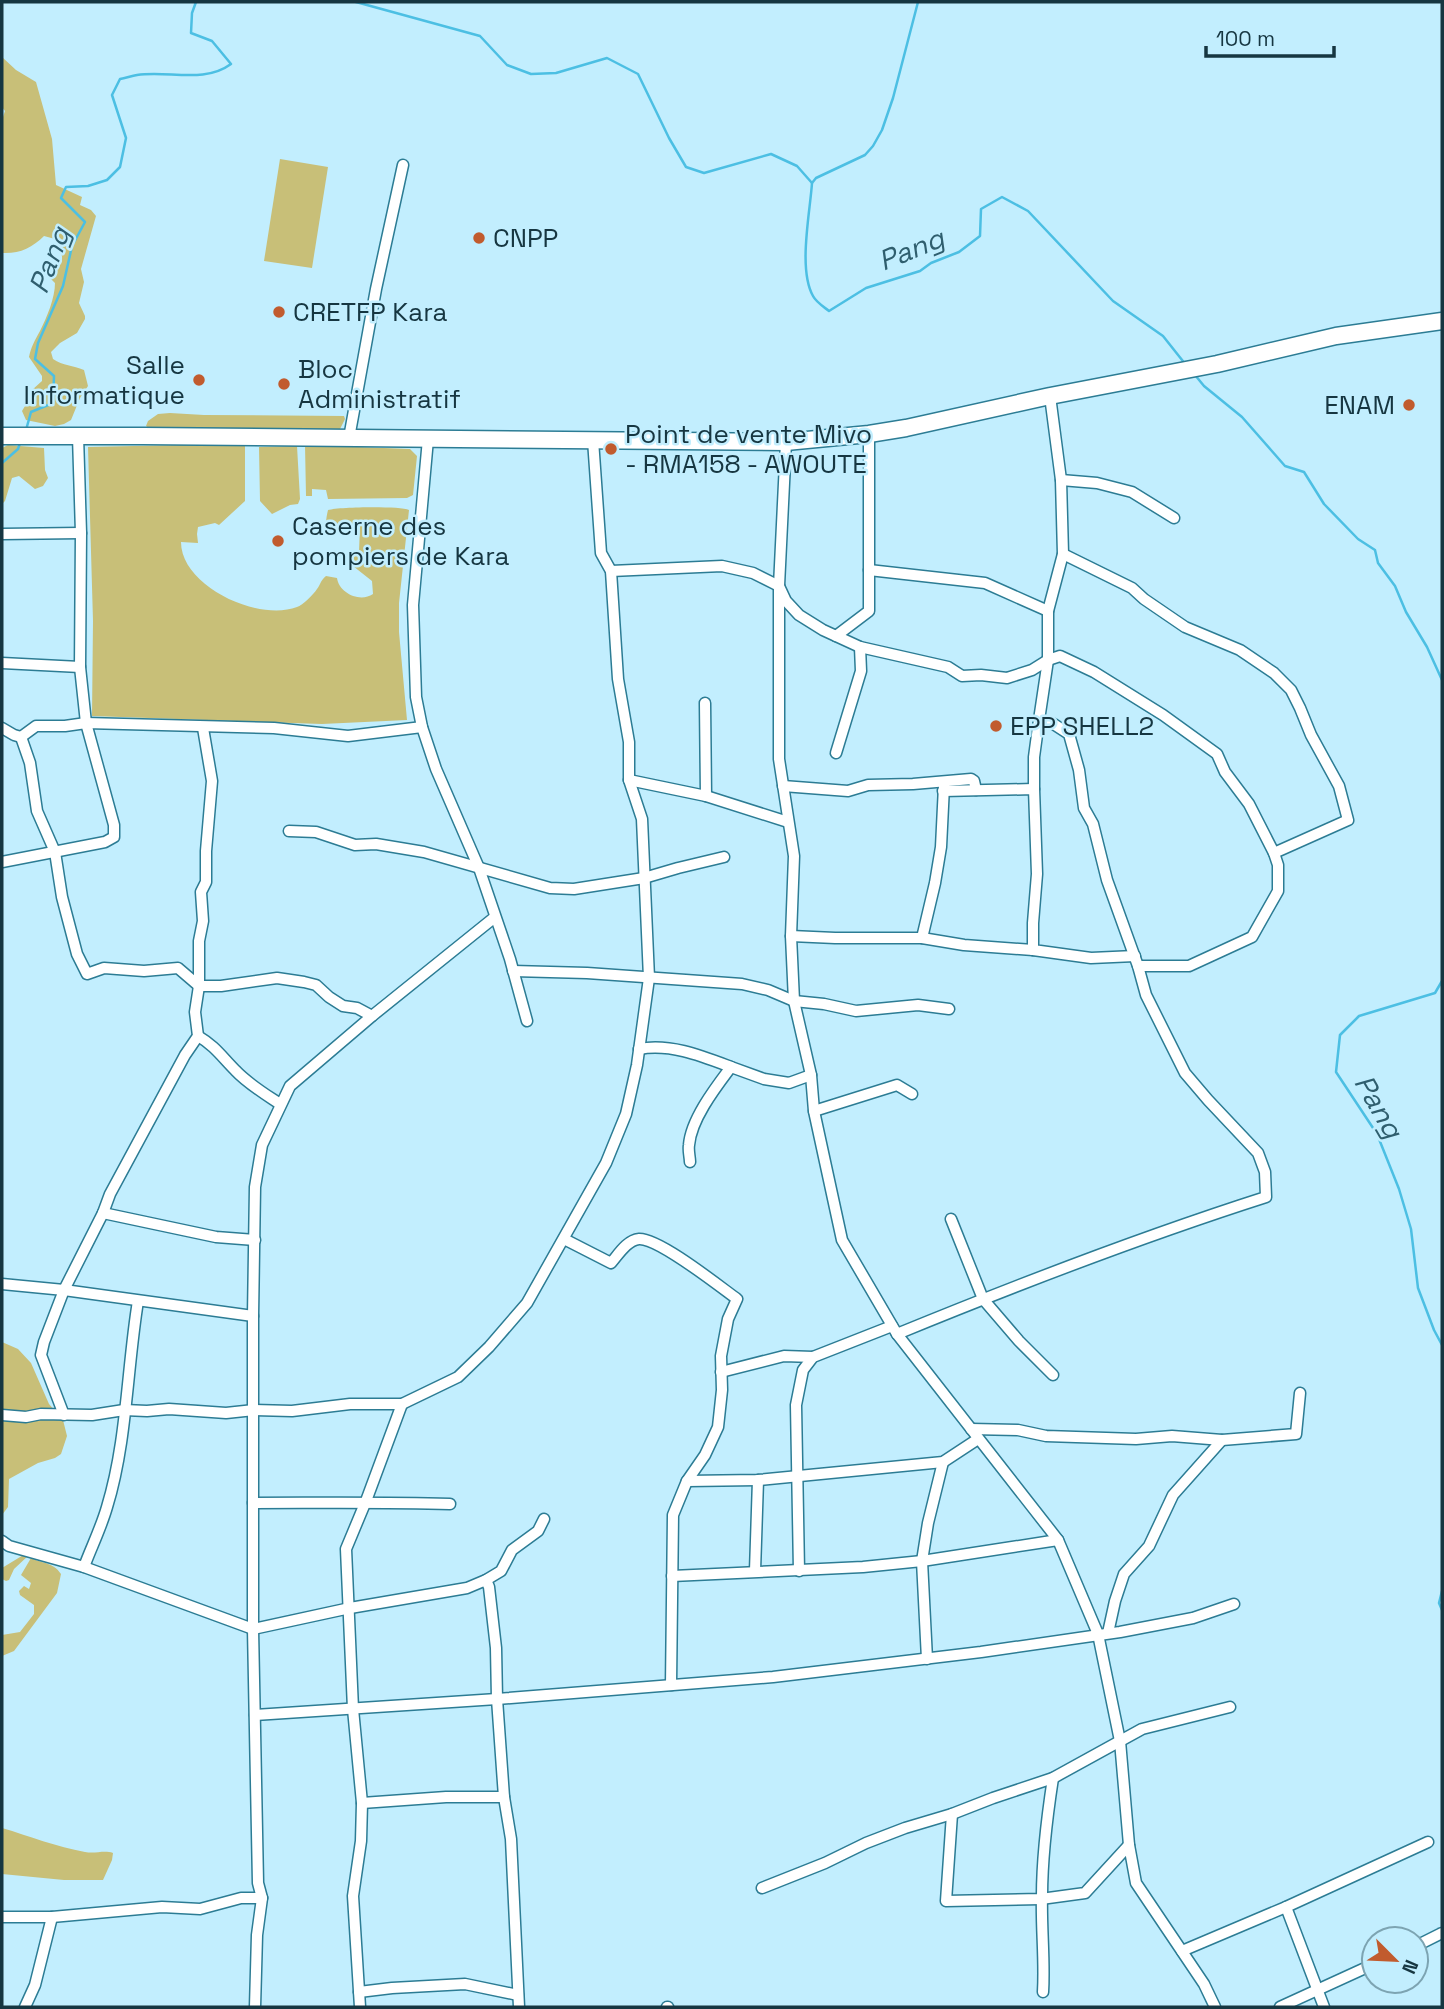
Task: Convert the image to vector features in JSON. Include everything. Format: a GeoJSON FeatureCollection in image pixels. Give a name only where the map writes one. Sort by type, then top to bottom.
{"type":"FeatureCollection","features":[{"type":"Feature","properties":{"kind":"highway"},"geometry":{"type":"LineString","coordinates":[[2,436],[786,442],[906,428],[1050,396],[1217,364],[1336,336],[1442,321]]}},
{"type":"Feature","properties":{"kind":"street"},"geometry":{"type":"LineString","coordinates":[[349,438],[376,289],[403,165]]}},
{"type":"Feature","properties":{"kind":"street"},"geometry":{"type":"LineString","coordinates":[[1033,950],[1038,874],[1034,757],[1048,660],[1048,611],[1063,554],[1062,480],[1050,396]]}},
{"type":"Feature","properties":{"kind":"street"},"geometry":{"type":"LineString","coordinates":[[836,636],[869,611],[869,434]]}},
{"type":"Feature","properties":{"kind":"street"},"geometry":{"type":"LineString","coordinates":[[2,863],[105,842],[114,837],[114,824],[86,723],[80,667],[81,533],[78,436]]}},
{"type":"Feature","properties":{"kind":"street"},"geometry":{"type":"LineString","coordinates":[[428,439],[413,606],[416,697],[422,727],[436,769],[479,869],[527,1021]]}},
{"type":"Feature","properties":{"kind":"street"},"geometry":{"type":"LineString","coordinates":[[2,1415],[92,1415],[124,1410],[169,1409],[226,1413],[254,1410],[292,1411],[350,1404],[402,1405],[458,1377],[489,1347],[527,1303],[606,1163],[626,1114],[649,978],[642,819],[629,780],[629,742],[618,680],[611,571],[601,553],[593,440]]}},
{"type":"Feature","properties":{"kind":"street"},"geometry":{"type":"LineString","coordinates":[[786,442],[779,586],[779,759],[794,856],[791,936],[794,1001],[842,1240],[895,1330],[1058,1540],[1103,1634],[1120,1741],[1129,1845],[1136,1883],[1204,1984],[1215,2007]]}},
{"type":"Feature","properties":{"kind":"street"},"geometry":{"type":"LineString","coordinates":[[1062,480],[1097,482],[1132,492],[1174,518]]}},
{"type":"Feature","properties":{"kind":"street"},"geometry":{"type":"LineString","coordinates":[[2,534],[81,533]]}},
{"type":"Feature","properties":{"kind":"street"},"geometry":{"type":"LineString","coordinates":[[1063,554],[1132,587],[1144,599],[1185,627],[1240,650],[1274,673],[1291,690],[1311,735],[1339,786],[1348,820],[1274,853]]}},
{"type":"Feature","properties":{"kind":"street"},"geometry":{"type":"LineString","coordinates":[[611,571],[722,566],[753,573],[779,586],[786,601],[799,615],[836,636],[860,647],[948,667],[962,677],[1007,678],[1032,670],[1060,656],[1094,672],[1163,715],[1217,754],[1225,772],[1248,804],[1278,865],[1278,891],[1252,937],[1189,966],[1072,957],[922,938],[791,936]]}},
{"type":"Feature","properties":{"kind":"street"},"geometry":{"type":"LineString","coordinates":[[869,570],[985,583],[1048,611]]}},
{"type":"Feature","properties":{"kind":"street"},"geometry":{"type":"LineString","coordinates":[[836,753],[861,671],[860,647]]}},
{"type":"Feature","properties":{"kind":"street"},"geometry":{"type":"LineString","coordinates":[[2,663],[80,667]]}},
{"type":"Feature","properties":{"kind":"street"},"geometry":{"type":"LineString","coordinates":[[705,703],[706,796]]}},
{"type":"Feature","properties":{"kind":"street"},"geometry":{"type":"LineString","coordinates":[[721,1372],[784,1356],[813,1357],[895,1330],[1186,1222],[1266,1197],[1265,1172],[1258,1153],[1185,1073],[1151,1005],[1107,880],[1093,824],[1084,808],[1079,770],[1069,734],[1052,723],[1040,720]]}},
{"type":"Feature","properties":{"kind":"street"},"geometry":{"type":"LineString","coordinates":[[21,737],[36,726],[86,723],[274,728],[348,736],[422,727]]}},
{"type":"Feature","properties":{"kind":"street"},"geometry":{"type":"LineString","coordinates":[[2,728],[21,737]]}},
{"type":"Feature","properties":{"kind":"street"},"geometry":{"type":"LineString","coordinates":[[64,1415],[41,1355],[64,1290],[110,1194],[185,1055],[198,1036],[195,1012],[203,921],[201,892],[206,881],[212,781],[204,728]]}},
{"type":"Feature","properties":{"kind":"street"},"geometry":{"type":"LineString","coordinates":[[21,737],[30,763],[37,811],[55,852],[62,897],[77,954],[87,974],[104,968],[144,971],[178,968],[199,986],[221,986],[277,978],[316,985],[329,998],[343,1006],[357,1008],[372,1016]]}},
{"type":"Feature","properties":{"kind":"street"},"geometry":{"type":"LineString","coordinates":[[783,786],[848,792],[869,785],[944,786],[971,779],[976,790],[1034,789]]}},
{"type":"Feature","properties":{"kind":"street"},"geometry":{"type":"LineString","coordinates":[[629,780],[706,796],[788,822]]}},
{"type":"Feature","properties":{"kind":"street"},"geometry":{"type":"LineString","coordinates":[[922,938],[941,847],[944,786]]}},
{"type":"Feature","properties":{"kind":"street"},"geometry":{"type":"LineString","coordinates":[[289,831],[316,832],[355,845],[376,844],[424,852],[550,888],[574,889],[644,878],[724,857]]}},
{"type":"Feature","properties":{"kind":"street"},"geometry":{"type":"LineString","coordinates":[[256,2007],[257,1935],[262,1898],[258,1883],[253,1629],[253,1316],[255,1187],[262,1145],[290,1086],[495,916]]}},
{"type":"Feature","properties":{"kind":"street"},"geometry":{"type":"LineString","coordinates":[[513,971],[587,973],[742,984],[768,990],[794,1001],[856,1011],[918,1005],[949,1009]]}},
{"type":"Feature","properties":{"kind":"street"},"geometry":{"type":"LineString","coordinates":[[198,1036],[212,1044],[247,1081],[280,1104]]}},
{"type":"Feature","properties":{"kind":"street"},"geometry":{"type":"LineString","coordinates":[[639,1049],[670,1048],[764,1079],[789,1083],[811,1075]]}},
{"type":"Feature","properties":{"kind":"street"},"geometry":{"type":"LineString","coordinates":[[690,1162],[689,1144],[694,1125],[731,1067]]}},
{"type":"Feature","properties":{"kind":"street"},"geometry":{"type":"LineString","coordinates":[[814,1111],[897,1085],[912,1094]]}},
{"type":"Feature","properties":{"kind":"street"},"geometry":{"type":"LineString","coordinates":[[103,1213],[216,1237],[255,1240]]}},
{"type":"Feature","properties":{"kind":"street"},"geometry":{"type":"LineString","coordinates":[[951,1219],[983,1298],[1019,1341],[1053,1375]]}},
{"type":"Feature","properties":{"kind":"street"},"geometry":{"type":"LineString","coordinates":[[564,1239],[611,1263],[628,1243],[640,1239],[660,1246],[737,1298],[728,1319],[721,1356],[718,1427],[705,1455],[687,1481],[673,1515],[671,1685]]}},
{"type":"Feature","properties":{"kind":"street"},"geometry":{"type":"LineString","coordinates":[[2,1284],[253,1316]]}},
{"type":"Feature","properties":{"kind":"street"},"geometry":{"type":"LineString","coordinates":[[84,1567],[107,1507],[119,1456],[138,1301]]}},
{"type":"Feature","properties":{"kind":"street"},"geometry":{"type":"LineString","coordinates":[[799,1571],[796,1405],[803,1370],[813,1357]]}},
{"type":"Feature","properties":{"kind":"street"},"geometry":{"type":"LineString","coordinates":[[971,1429],[1018,1430],[1046,1436],[1136,1439],[1171,1436],[1222,1440],[1296,1434],[1300,1393]]}},
{"type":"Feature","properties":{"kind":"street"},"geometry":{"type":"LineString","coordinates":[[360,2007],[353,1896],[361,1840],[362,1803],[353,1709],[346,1549],[402,1405]]}},
{"type":"Feature","properties":{"kind":"street"},"geometry":{"type":"LineString","coordinates":[[687,1481],[758,1480],[943,1462],[978,1438]]}},
{"type":"Feature","properties":{"kind":"street"},"geometry":{"type":"LineString","coordinates":[[1103,1634],[1124,1574],[1149,1546],[1173,1494],[1222,1440]]}},
{"type":"Feature","properties":{"kind":"street"},"geometry":{"type":"LineString","coordinates":[[927,1658],[922,1561],[943,1462]]}},
{"type":"Feature","properties":{"kind":"street"},"geometry":{"type":"LineString","coordinates":[[755,1572],[758,1480]]}},
{"type":"Feature","properties":{"kind":"street"},"geometry":{"type":"LineString","coordinates":[[253,1503],[450,1504]]}},
{"type":"Feature","properties":{"kind":"street"},"geometry":{"type":"LineString","coordinates":[[4,1545],[84,1567],[253,1629],[350,1608],[467,1588],[501,1571],[512,1550],[538,1531],[544,1519]]}},
{"type":"Feature","properties":{"kind":"street"},"geometry":{"type":"LineString","coordinates":[[672,1576],[863,1567],[922,1561],[1058,1540]]}},
{"type":"Feature","properties":{"kind":"street"},"geometry":{"type":"LineString","coordinates":[[486,1580],[496,1648],[504,1797],[512,1839],[519,2007]]}},
{"type":"Feature","properties":{"kind":"street"},"geometry":{"type":"LineString","coordinates":[[256,1715],[773,1677],[1064,1641],[1193,1618],[1234,1604]]}},
{"type":"Feature","properties":{"kind":"street"},"geometry":{"type":"LineString","coordinates":[[762,1888],[885,1835],[1053,1778],[1142,1729],[1230,1707]]}},
{"type":"Feature","properties":{"kind":"street"},"geometry":{"type":"LineString","coordinates":[[1043,1992],[1045,1961],[1041,1899],[1044,1839],[1053,1778]]}},
{"type":"Feature","properties":{"kind":"street"},"geometry":{"type":"LineString","coordinates":[[362,1803],[446,1797],[504,1797]]}},
{"type":"Feature","properties":{"kind":"street"},"geometry":{"type":"LineString","coordinates":[[951,1814],[946,1902],[1041,1899],[1085,1893],[1129,1845]]}},
{"type":"Feature","properties":{"kind":"street"},"geometry":{"type":"LineString","coordinates":[[1182,1951],[1428,1842]]}},
{"type":"Feature","properties":{"kind":"street"},"geometry":{"type":"LineString","coordinates":[[2,1917],[52,1917],[162,1907],[200,1909],[241,1898],[262,1898]]}},
{"type":"Feature","properties":{"kind":"street"},"geometry":{"type":"LineString","coordinates":[[1286,1907],[1324,2007]]}},
{"type":"Feature","properties":{"kind":"street"},"geometry":{"type":"LineString","coordinates":[[26,2007],[35,1985],[52,1917]]}},
{"type":"Feature","properties":{"kind":"street"},"geometry":{"type":"LineString","coordinates":[[1280,2007],[1360,1970]]}},
{"type":"Feature","properties":{"kind":"street"},"geometry":{"type":"LineString","coordinates":[[359,1992],[465,1984],[518,1995]]}},
{"type":"Feature","properties":{"kind":"shaded area"},"geometry":{"type":"Polygon","coordinates":[[[2,57],[16,70],[36,82],[52,139],[56,185],[82,197],[80,205],[91,210],[96,216],[81,269],[84,282],[79,303],[85,319],[77,333],[51,352],[53,359],[84,370],[88,386],[71,420],[55,426],[26,420],[22,411],[32,390],[42,381],[42,376],[29,357],[54,295],[55,283],[49,277],[47,263],[61,263],[62,257],[55,239],[44,236],[25,249],[2,253],[2,120],[5,111],[2,107],[2,57]]]}},
{"type":"Feature","properties":{"kind":"shaded area"},"geometry":{"type":"Polygon","coordinates":[[[280,159],[328,167],[312,268],[264,261],[280,159]]]}},
{"type":"Feature","properties":{"kind":"shaded area"},"geometry":{"type":"Polygon","coordinates":[[[158,414],[344,416],[345,419],[340,429],[332,431],[150,429],[146,426],[148,421],[158,414]]]}},
{"type":"Feature","properties":{"kind":"shaded area"},"geometry":{"type":"Polygon","coordinates":[[[8,445],[44,448],[48,478],[43,486],[35,489],[19,476],[12,478],[2,504],[2,448],[8,445]]]}},
{"type":"Feature","properties":{"kind":"shaded area"},"geometry":{"type":"Polygon","coordinates":[[[305,445],[410,449],[417,456],[413,495],[407,498],[328,499],[326,490],[312,489],[312,496],[306,496],[305,445]]]}},
{"type":"Feature","properties":{"kind":"shaded area"},"geometry":{"type":"Polygon","coordinates":[[[245,446],[245,501],[219,525],[215,523],[198,527],[198,543],[181,542],[184,558],[194,573],[207,586],[243,605],[281,610],[297,607],[310,597],[326,576],[337,578],[342,588],[351,595],[368,597],[373,594],[372,581],[353,566],[350,556],[359,552],[360,526],[335,524],[334,536],[328,532],[326,525],[328,510],[370,507],[409,510],[399,603],[407,720],[322,724],[92,716],[93,621],[88,447],[245,446]]]}},
{"type":"Feature","properties":{"kind":"shaded area"},"geometry":{"type":"Polygon","coordinates":[[[297,446],[300,499],[298,504],[272,514],[260,501],[259,447],[297,446]]]}},
{"type":"Feature","properties":{"kind":"shaded area"},"geometry":{"type":"Polygon","coordinates":[[[2,1342],[18,1349],[31,1363],[49,1404],[63,1420],[67,1436],[61,1454],[9,1479],[8,1507],[2,1515],[2,1342]]]}},
{"type":"Feature","properties":{"kind":"shaded area"},"geometry":{"type":"Polygon","coordinates":[[[25,1554],[29,1555],[14,1569],[9,1580],[2,1579],[2,1568],[25,1554]]]}},
{"type":"Feature","properties":{"kind":"shaded area"},"geometry":{"type":"Polygon","coordinates":[[[31,1558],[51,1565],[61,1574],[57,1593],[14,1651],[2,1656],[2,1635],[20,1632],[34,1614],[34,1605],[20,1595],[19,1591],[24,1586],[29,1589],[31,1583],[21,1575],[31,1558]]]}},
{"type":"Feature","properties":{"kind":"shaded area"},"geometry":{"type":"Polygon","coordinates":[[[2,1828],[75,1850],[113,1853],[112,1860],[103,1880],[64,1880],[2,1874],[2,1828]]]}},
{"type":"Feature","properties":{"kind":"waterway","name":"Pang"},"geometry":{"type":"LineString","coordinates":[[26,430],[31,412],[53,403],[54,376],[35,359],[38,343],[63,286],[72,246],[85,222],[61,198],[66,187],[88,186],[107,180],[120,167],[126,138],[112,95],[120,79],[149,74],[198,75],[220,70],[231,64],[212,41],[191,33],[192,13],[196,2]]}},
{"type":"Feature","properties":{"kind":"waterway","name":"Pang"},"geometry":{"type":"LineString","coordinates":[[356,2],[480,36],[507,65],[531,74],[556,73],[607,58],[638,74],[686,167],[704,173],[771,154],[797,166],[812,183],[806,256],[809,285],[814,298],[829,311],[866,288],[920,271],[931,263],[959,252],[980,236],[981,209],[1002,197],[1028,211],[1113,301],[1163,336],[1186,365]]}},
{"type":"Feature","properties":{"kind":"waterway"},"geometry":{"type":"LineString","coordinates":[[812,183],[816,178],[865,155],[873,146],[882,130],[893,98],[918,2]]}},
{"type":"Feature","properties":{"kind":"waterway","name":"Pang"},"geometry":{"type":"LineString","coordinates":[[1195,375],[1204,386],[1242,417],[1285,466],[1304,472],[1324,504],[1358,539],[1375,550],[1378,563],[1395,586],[1442,680]]}},
{"type":"Feature","properties":{"kind":"waterway","name":"Pang"},"geometry":{"type":"LineString","coordinates":[[2,463],[18,449],[20,443]]}},
{"type":"Feature","properties":{"kind":"waterway","name":"Pang"},"geometry":{"type":"LineString","coordinates":[[1442,981],[1435,993],[1359,1016],[1340,1035],[1336,1072],[1377,1134],[1399,1189],[1411,1229],[1418,1288],[1442,1345]]}},
{"type":"Feature","properties":{"kind":"waterway"},"geometry":{"type":"LineString","coordinates":[[1442,1591],[1439,1603],[1442,1610]]}},
{"type":"Feature","properties":{"kind":"place","name":"CNPP"},"geometry":{"type":"Point","coordinates":[479,238]}},
{"type":"Feature","properties":{"kind":"place","name":"CRETFP Kara"},"geometry":{"type":"Point","coordinates":[279,312]}},
{"type":"Feature","properties":{"kind":"place","name":"Salle Informatique"},"geometry":{"type":"Point","coordinates":[199,380]}},
{"type":"Feature","properties":{"kind":"place","name":"Bloc Administratif"},"geometry":{"type":"Point","coordinates":[284,384]}},
{"type":"Feature","properties":{"kind":"place","name":"ENAM"},"geometry":{"type":"Point","coordinates":[1409,405]}},
{"type":"Feature","properties":{"kind":"place","name":"Point de vente Mivo - RMA158 - AWOUTE"},"geometry":{"type":"Point","coordinates":[611,449]}},
{"type":"Feature","properties":{"kind":"place","name":"Caserne des pompiers de Kara"},"geometry":{"type":"Point","coordinates":[278,541]}},
{"type":"Feature","properties":{"kind":"place","name":"EPP SHELL2"},"geometry":{"type":"Point","coordinates":[996,726]}}]}
